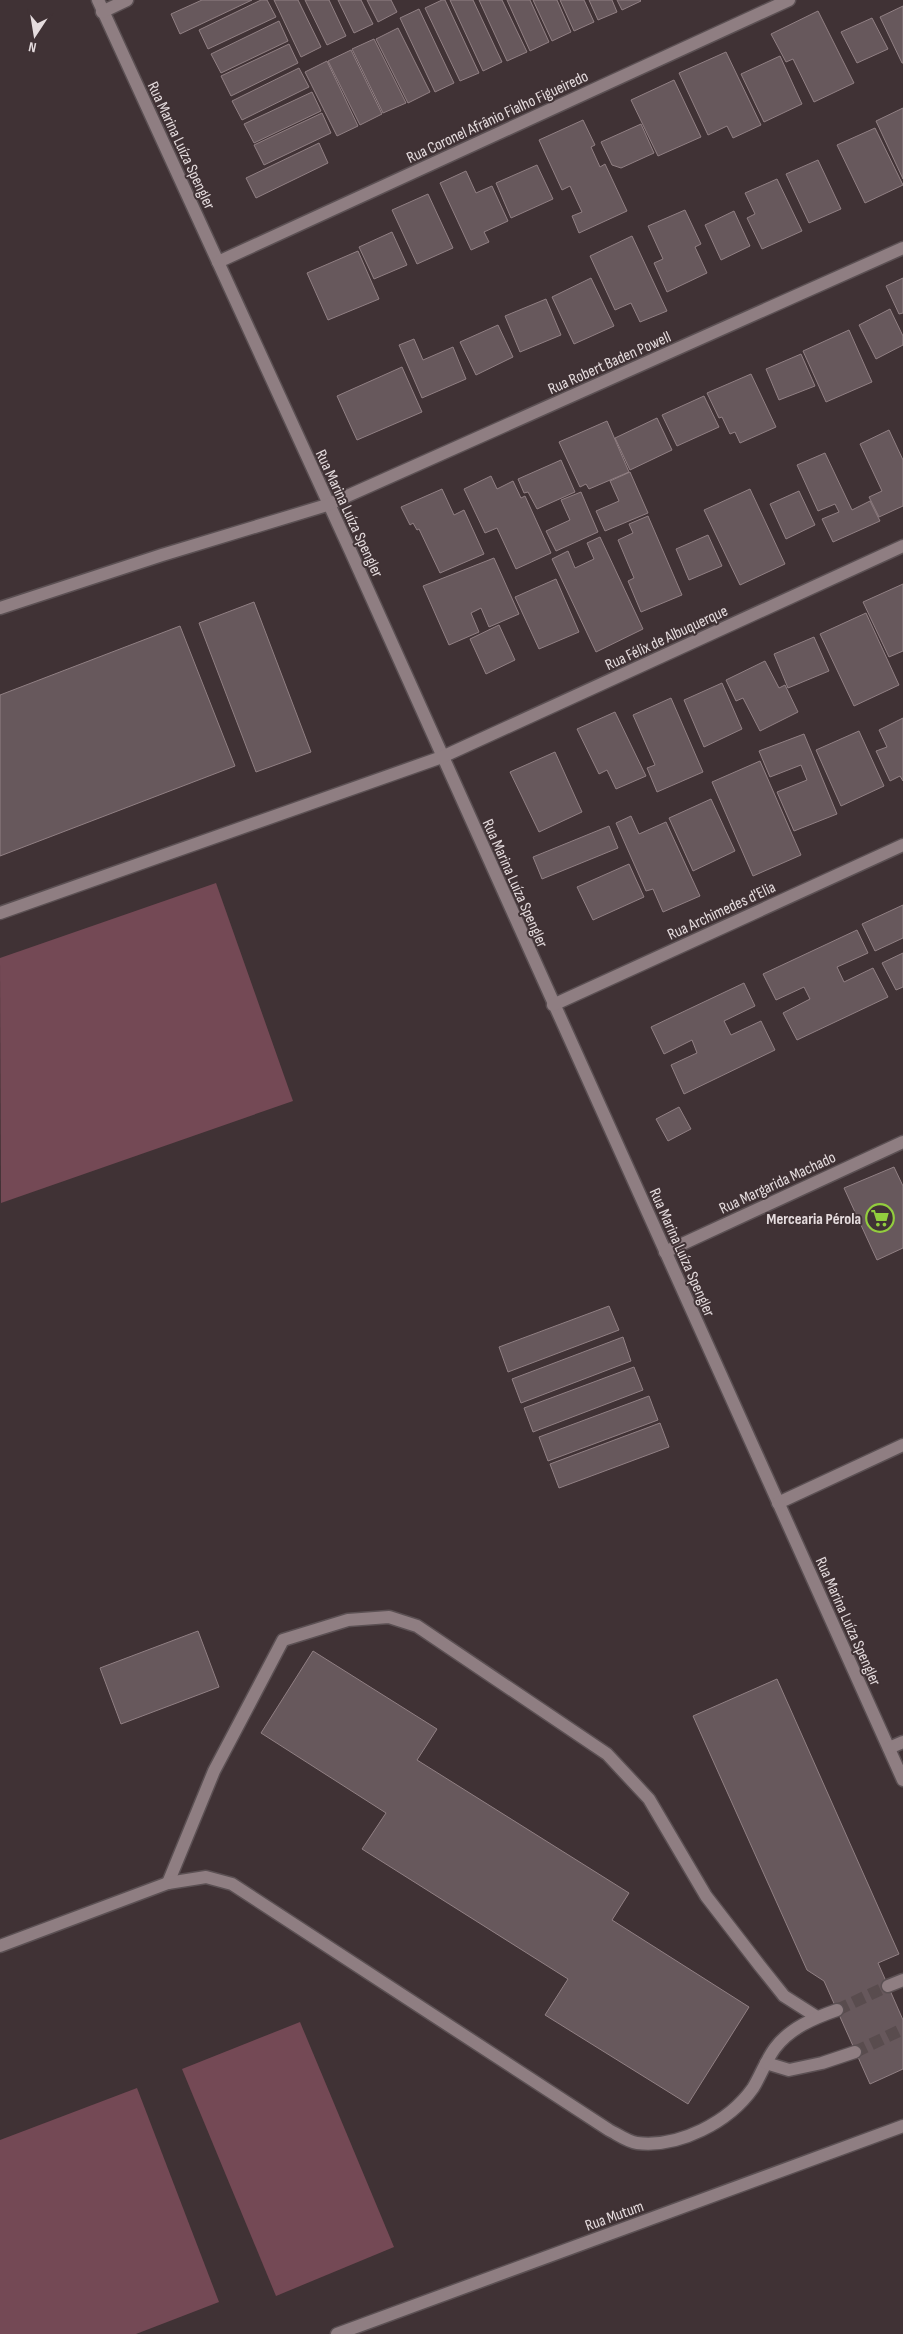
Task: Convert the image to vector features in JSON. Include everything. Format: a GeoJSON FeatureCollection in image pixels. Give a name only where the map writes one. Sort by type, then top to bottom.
{"type":"FeatureCollection","features":[{"type":"Feature","properties":{"kind":"street"},"geometry":{"type":"LineString","coordinates":[[100,6],[127,0]]}},
{"type":"Feature","properties":{"kind":"street","name":"Rua Coronel Afrânio Fialho Figueiredo"},"geometry":{"type":"LineString","coordinates":[[218,262],[790,0]]}},
{"type":"Feature","properties":{"kind":"street","name":"Rua Marina Luíza Spengler"},"geometry":{"type":"LineString","coordinates":[[100,6],[327,505],[350,550],[903,1780]]}},
{"type":"Feature","properties":{"kind":"street","name":"Rua Robert Baden Powell"},"geometry":{"type":"LineString","coordinates":[[0,608],[162,555],[327,505],[903,248]]}},
{"type":"Feature","properties":{"kind":"street","name":"Rua Félix de Albuquerque"},"geometry":{"type":"LineString","coordinates":[[0,913],[442,757],[903,546]]}},
{"type":"Feature","properties":{"kind":"street","name":"Rua Archimedes d'Elia"},"geometry":{"type":"LineString","coordinates":[[553,1005],[903,845]]}},
{"type":"Feature","properties":{"kind":"street","name":"Rua Margarida Machado"},"geometry":{"type":"LineString","coordinates":[[665,1252],[903,1142]]}},
{"type":"Feature","properties":{"kind":"street"},"geometry":{"type":"LineString","coordinates":[[778,1503],[903,1445]]}},
{"type":"Feature","properties":{"kind":"street"},"geometry":{"type":"LineString","coordinates":[[168,1883],[214,1771],[283,1640],[348,1620],[388,1617],[416,1626],[607,1754],[649,1800],[706,1896],[760,1966],[784,1996],[817,2017]]}},
{"type":"Feature","properties":{"kind":"street"},"geometry":{"type":"LineString","coordinates":[[889,1748],[903,1742]]}},
{"type":"Feature","properties":{"kind":"street"},"geometry":{"type":"LineString","coordinates":[[0,1946],[168,1883],[206,1877],[232,1884],[609,2130],[635,2143],[671,2142],[712,2125],[737,2107],[753,2088],[776,2047],[797,2028],[817,2017],[836,2010]]}},
{"type":"Feature","properties":{"kind":"street"},"geometry":{"type":"LineString","coordinates":[[888,1986],[903,1980]]}},
{"type":"Feature","properties":{"kind":"street"},"geometry":{"type":"LineString","coordinates":[[766,2063],[789,2070],[822,2063],[855,2052]]}},
{"type":"Feature","properties":{"kind":"street","name":"Rua Mutum"},"geometry":{"type":"LineString","coordinates":[[336,2334],[903,2126]]}},
{"type":"Feature","properties":{"kind":"shaded area"},"geometry":{"type":"Polygon","coordinates":[[[216,883],[293,1101],[1,1203],[0,958],[216,883]]]}},
{"type":"Feature","properties":{"kind":"shaded area"},"geometry":{"type":"Polygon","coordinates":[[[300,2022],[394,2247],[276,2296],[182,2069],[300,2022]]]}},
{"type":"Feature","properties":{"kind":"shaded area"},"geometry":{"type":"Polygon","coordinates":[[[137,2088],[219,2302],[136,2334],[0,2334],[0,2140],[137,2088]]]}},
{"type":"Feature","properties":{"kind":"building"},"geometry":{"type":"Polygon","coordinates":[[[202,0],[252,0],[180,34],[171,14],[202,0]]]}},
{"type":"Feature","properties":{"kind":"building"},"geometry":{"type":"Polygon","coordinates":[[[261,0],[267,0],[276,17],[208,49],[199,30],[261,0]]]}},
{"type":"Feature","properties":{"kind":"building"},"geometry":{"type":"Polygon","coordinates":[[[274,0],[298,0],[321,47],[301,57],[274,0]]]}},
{"type":"Feature","properties":{"kind":"building"},"geometry":{"type":"Polygon","coordinates":[[[305,0],[329,0],[346,36],[327,45],[305,0]]]}},
{"type":"Feature","properties":{"kind":"building"},"geometry":{"type":"Polygon","coordinates":[[[338,0],[361,0],[373,24],[354,33],[338,0]]]}},
{"type":"Feature","properties":{"kind":"building"},"geometry":{"type":"Polygon","coordinates":[[[367,0],[391,0],[397,12],[378,22],[367,0]]]}},
{"type":"Feature","properties":{"kind":"building"},"geometry":{"type":"Polygon","coordinates":[[[445,0],[479,73],[460,81],[425,8],[445,0]]]}},
{"type":"Feature","properties":{"kind":"building"},"geometry":{"type":"Polygon","coordinates":[[[450,0],[473,0],[502,62],[483,71],[450,0]]]}},
{"type":"Feature","properties":{"kind":"building"},"geometry":{"type":"Polygon","coordinates":[[[479,0],[502,0],[527,52],[507,61],[479,0]]]}},
{"type":"Feature","properties":{"kind":"building"},"geometry":{"type":"Polygon","coordinates":[[[507,0],[530,0],[549,42],[530,51],[507,0]]]}},
{"type":"Feature","properties":{"kind":"building"},"geometry":{"type":"Polygon","coordinates":[[[533,0],[557,0],[571,32],[552,41],[533,0]]]}},
{"type":"Feature","properties":{"kind":"building"},"geometry":{"type":"Polygon","coordinates":[[[560,0],[584,0],[594,22],[574,31],[560,0]]]}},
{"type":"Feature","properties":{"kind":"building"},"geometry":{"type":"Polygon","coordinates":[[[589,0],[612,0],[617,12],[598,20],[589,0]]]}},
{"type":"Feature","properties":{"kind":"building"},"geometry":{"type":"Polygon","coordinates":[[[617,0],[640,0],[641,1],[622,10],[617,0]]]}},
{"type":"Feature","properties":{"kind":"building"},"geometry":{"type":"Polygon","coordinates":[[[903,6],[903,63],[902,63],[880,17],[903,6]]]}},
{"type":"Feature","properties":{"kind":"building"},"geometry":{"type":"Polygon","coordinates":[[[419,9],[454,83],[435,92],[400,18],[419,9]]]}},
{"type":"Feature","properties":{"kind":"building"},"geometry":{"type":"Polygon","coordinates":[[[818,11],[854,83],[814,102],[793,59],[786,62],[771,34],[818,11]]]}},
{"type":"Feature","properties":{"kind":"building"},"geometry":{"type":"Polygon","coordinates":[[[872,18],[888,49],[857,63],[841,32],[872,18]]]}},
{"type":"Feature","properties":{"kind":"building"},"geometry":{"type":"Polygon","coordinates":[[[279,21],[288,41],[221,73],[211,54],[279,21]]]}},
{"type":"Feature","properties":{"kind":"building"},"geometry":{"type":"Polygon","coordinates":[[[398,28],[430,92],[408,103],[376,39],[398,28]]]}},
{"type":"Feature","properties":{"kind":"building"},"geometry":{"type":"Polygon","coordinates":[[[374,39],[406,103],[383,113],[352,49],[374,39]]]}},
{"type":"Feature","properties":{"kind":"building"},"geometry":{"type":"Polygon","coordinates":[[[289,44],[298,63],[231,96],[221,76],[289,44]]]}},
{"type":"Feature","properties":{"kind":"building"},"geometry":{"type":"Polygon","coordinates":[[[351,50],[382,114],[360,125],[328,61],[351,50]]]}},
{"type":"Feature","properties":{"kind":"building"},"geometry":{"type":"Polygon","coordinates":[[[726,52],[761,125],[733,138],[727,126],[708,135],[679,73],[726,52]]]}},
{"type":"Feature","properties":{"kind":"building"},"geometry":{"type":"Polygon","coordinates":[[[780,56],[802,104],[764,122],[741,74],[780,56]]]}},
{"type":"Feature","properties":{"kind":"building"},"geometry":{"type":"Polygon","coordinates":[[[327,61],[358,126],[337,136],[305,72],[327,61]]]}},
{"type":"Feature","properties":{"kind":"building"},"geometry":{"type":"Polygon","coordinates":[[[299,68],[309,87],[242,120],[232,101],[299,68]]]}},
{"type":"Feature","properties":{"kind":"building"},"geometry":{"type":"Polygon","coordinates":[[[674,80],[701,137],[658,156],[631,100],[674,80]]]}},
{"type":"Feature","properties":{"kind":"building"},"geometry":{"type":"Polygon","coordinates":[[[312,92],[321,111],[254,143],[244,124],[312,92]]]}},
{"type":"Feature","properties":{"kind":"building"},"geometry":{"type":"Polygon","coordinates":[[[903,108],[903,179],[876,121],[903,108]]]}},
{"type":"Feature","properties":{"kind":"building"},"geometry":{"type":"Polygon","coordinates":[[[322,113],[331,133],[264,165],[254,145],[322,113]]]}},
{"type":"Feature","properties":{"kind":"building"},"geometry":{"type":"Polygon","coordinates":[[[583,120],[595,145],[591,147],[600,167],[605,164],[627,211],[579,233],[572,216],[582,212],[570,186],[562,190],[539,140],[583,120]]]}},
{"type":"Feature","properties":{"kind":"building"},"geometry":{"type":"Polygon","coordinates":[[[641,124],[654,153],[621,168],[612,165],[601,142],[641,124]]]}},
{"type":"Feature","properties":{"kind":"building"},"geometry":{"type":"Polygon","coordinates":[[[875,128],[903,185],[865,203],[837,145],[875,128]]]}},
{"type":"Feature","properties":{"kind":"building"},"geometry":{"type":"Polygon","coordinates":[[[319,143],[328,163],[256,198],[246,178],[319,143]]]}},
{"type":"Feature","properties":{"kind":"building"},"geometry":{"type":"Polygon","coordinates":[[[818,160],[841,209],[809,223],[786,174],[818,160]]]}},
{"type":"Feature","properties":{"kind":"building"},"geometry":{"type":"Polygon","coordinates":[[[537,165],[553,199],[511,218],[496,183],[537,165]]]}},
{"type":"Feature","properties":{"kind":"building"},"geometry":{"type":"Polygon","coordinates":[[[466,171],[476,193],[492,186],[508,221],[484,232],[489,242],[471,250],[440,183],[466,171]]]}},
{"type":"Feature","properties":{"kind":"building"},"geometry":{"type":"Polygon","coordinates":[[[777,179],[802,231],[762,249],[747,218],[755,214],[745,193],[777,179]]]}},
{"type":"Feature","properties":{"kind":"building"},"geometry":{"type":"Polygon","coordinates":[[[428,194],[453,248],[417,264],[392,210],[428,194]]]}},
{"type":"Feature","properties":{"kind":"building"},"geometry":{"type":"Polygon","coordinates":[[[685,210],[701,244],[695,247],[707,273],[667,292],[654,263],[663,259],[648,226],[685,210]]]}},
{"type":"Feature","properties":{"kind":"building"},"geometry":{"type":"Polygon","coordinates":[[[734,211],[750,246],[721,260],[705,225],[734,211]]]}},
{"type":"Feature","properties":{"kind":"building"},"geometry":{"type":"Polygon","coordinates":[[[392,232],[407,265],[374,279],[359,247],[392,232]]]}},
{"type":"Feature","properties":{"kind":"building"},"geometry":{"type":"Polygon","coordinates":[[[632,236],[667,311],[640,322],[631,303],[615,310],[590,256],[632,236]]]}},
{"type":"Feature","properties":{"kind":"building"},"geometry":{"type":"Polygon","coordinates":[[[358,251],[379,299],[328,320],[307,273],[358,251]]]}},
{"type":"Feature","properties":{"kind":"building"},"geometry":{"type":"Polygon","coordinates":[[[591,278],[614,326],[574,344],[552,297],[591,278]]]}},
{"type":"Feature","properties":{"kind":"building"},"geometry":{"type":"Polygon","coordinates":[[[903,278],[903,313],[899,314],[886,286],[903,278]]]}},
{"type":"Feature","properties":{"kind":"building"},"geometry":{"type":"Polygon","coordinates":[[[546,299],[561,335],[520,352],[505,316],[546,299]]]}},
{"type":"Feature","properties":{"kind":"building"},"geometry":{"type":"Polygon","coordinates":[[[890,309],[903,336],[903,345],[876,359],[859,325],[890,309]]]}},
{"type":"Feature","properties":{"kind":"building"},"geometry":{"type":"Polygon","coordinates":[[[498,325],[513,357],[476,375],[460,342],[498,325]]]}},
{"type":"Feature","properties":{"kind":"building"},"geometry":{"type":"Polygon","coordinates":[[[849,330],[872,382],[826,402],[803,351],[849,330]]]}},
{"type":"Feature","properties":{"kind":"building"},"geometry":{"type":"Polygon","coordinates":[[[414,339],[423,360],[453,347],[466,379],[422,398],[399,345],[414,339]]]}},
{"type":"Feature","properties":{"kind":"building"},"geometry":{"type":"Polygon","coordinates":[[[801,354],[815,386],[779,400],[766,369],[801,354]]]}},
{"type":"Feature","properties":{"kind":"building"},"geometry":{"type":"Polygon","coordinates":[[[402,367],[422,412],[357,440],[337,396],[402,367]]]}},
{"type":"Feature","properties":{"kind":"building"},"geometry":{"type":"Polygon","coordinates":[[[751,374],[776,427],[740,443],[735,432],[730,434],[722,417],[719,418],[707,393],[751,374]]]}},
{"type":"Feature","properties":{"kind":"building"},"geometry":{"type":"Polygon","coordinates":[[[704,396],[719,427],[677,446],[662,415],[704,396]]]}},
{"type":"Feature","properties":{"kind":"building"},"geometry":{"type":"Polygon","coordinates":[[[657,418],[672,450],[630,470],[615,438],[657,418]]]}},
{"type":"Feature","properties":{"kind":"building"},"geometry":{"type":"Polygon","coordinates":[[[607,421],[629,472],[589,489],[586,484],[580,487],[559,442],[607,421]]]}},
{"type":"Feature","properties":{"kind":"building"},"geometry":{"type":"Polygon","coordinates":[[[889,430],[903,460],[903,506],[879,517],[869,497],[882,491],[860,444],[889,430]]]}},
{"type":"Feature","properties":{"kind":"building"},"geometry":{"type":"Polygon","coordinates":[[[825,453],[852,510],[870,501],[880,521],[833,542],[822,519],[839,512],[835,504],[818,511],[797,465],[825,453]]]}},
{"type":"Feature","properties":{"kind":"building"},"geometry":{"type":"Polygon","coordinates":[[[561,460],[575,492],[537,509],[528,492],[524,493],[518,479],[561,460]]]}},
{"type":"Feature","properties":{"kind":"building"},"geometry":{"type":"Polygon","coordinates":[[[630,472],[648,513],[605,531],[596,511],[619,501],[610,481],[630,472]]]}},
{"type":"Feature","properties":{"kind":"building"},"geometry":{"type":"Polygon","coordinates":[[[491,476],[497,489],[513,481],[521,498],[525,496],[551,553],[516,569],[497,528],[485,533],[464,489],[491,476]]]}},
{"type":"Feature","properties":{"kind":"building"},"geometry":{"type":"Polygon","coordinates":[[[442,489],[454,515],[464,510],[484,554],[440,573],[419,529],[417,530],[413,523],[410,525],[401,507],[442,489]]]}},
{"type":"Feature","properties":{"kind":"building"},"geometry":{"type":"Polygon","coordinates":[[[750,489],[785,564],[740,585],[704,510],[750,489]]]}},
{"type":"Feature","properties":{"kind":"building"},"geometry":{"type":"Polygon","coordinates":[[[799,491],[815,525],[786,539],[770,504],[799,491]]]}},
{"type":"Feature","properties":{"kind":"building"},"geometry":{"type":"Polygon","coordinates":[[[581,492],[598,532],[556,551],[546,531],[570,520],[561,500],[581,492]]]}},
{"type":"Feature","properties":{"kind":"building"},"geometry":{"type":"Polygon","coordinates":[[[648,516],[682,595],[641,612],[628,581],[634,578],[618,540],[633,533],[629,524],[648,516]]]}},
{"type":"Feature","properties":{"kind":"building"},"geometry":{"type":"Polygon","coordinates":[[[708,535],[722,566],[689,580],[676,549],[708,535]]]}},
{"type":"Feature","properties":{"kind":"building"},"geometry":{"type":"Polygon","coordinates":[[[600,537],[643,629],[596,652],[552,559],[568,551],[575,568],[594,559],[587,543],[600,537]]]}},
{"type":"Feature","properties":{"kind":"building"},"geometry":{"type":"Polygon","coordinates":[[[494,558],[519,614],[489,627],[481,608],[471,613],[479,632],[449,645],[423,586],[494,558]]]}},
{"type":"Feature","properties":{"kind":"building"},"geometry":{"type":"Polygon","coordinates":[[[556,579],[579,632],[539,649],[515,597],[556,579]]]}},
{"type":"Feature","properties":{"kind":"building"},"geometry":{"type":"Polygon","coordinates":[[[903,584],[903,651],[889,657],[863,602],[903,584]]]}},
{"type":"Feature","properties":{"kind":"building"},"geometry":{"type":"Polygon","coordinates":[[[254,602],[311,752],[256,772],[199,623],[254,602]]]}},
{"type":"Feature","properties":{"kind":"building"},"geometry":{"type":"Polygon","coordinates":[[[866,613],[899,685],[854,706],[820,634],[866,613]]]}},
{"type":"Feature","properties":{"kind":"building"},"geometry":{"type":"Polygon","coordinates":[[[499,625],[515,660],[486,674],[470,639],[499,625]]]}},
{"type":"Feature","properties":{"kind":"building"},"geometry":{"type":"Polygon","coordinates":[[[180,626],[235,766],[0,856],[0,695],[180,626]]]}},
{"type":"Feature","properties":{"kind":"building"},"geometry":{"type":"Polygon","coordinates":[[[814,637],[829,671],[788,688],[774,654],[814,637]]]}},
{"type":"Feature","properties":{"kind":"building"},"geometry":{"type":"Polygon","coordinates":[[[765,661],[779,688],[785,685],[798,712],[760,731],[743,698],[736,701],[726,680],[765,661]]]}},
{"type":"Feature","properties":{"kind":"building"},"geometry":{"type":"Polygon","coordinates":[[[722,683],[742,729],[704,747],[684,700],[722,683]]]}},
{"type":"Feature","properties":{"kind":"building"},"geometry":{"type":"Polygon","coordinates":[[[671,698],[703,772],[657,792],[647,768],[655,765],[633,715],[671,698]]]}},
{"type":"Feature","properties":{"kind":"building"},"geometry":{"type":"Polygon","coordinates":[[[615,712],[646,776],[616,789],[607,770],[599,774],[577,729],[615,712]]]}},
{"type":"Feature","properties":{"kind":"building"},"geometry":{"type":"Polygon","coordinates":[[[903,718],[903,781],[900,776],[890,781],[876,751],[887,747],[879,730],[903,718]]]}},
{"type":"Feature","properties":{"kind":"building"},"geometry":{"type":"Polygon","coordinates":[[[859,731],[884,786],[841,806],[816,750],[859,731]]]}},
{"type":"Feature","properties":{"kind":"building"},"geometry":{"type":"Polygon","coordinates":[[[804,734],[837,814],[794,831],[777,792],[807,780],[801,765],[770,777],[759,751],[804,734]]]}},
{"type":"Feature","properties":{"kind":"building"},"geometry":{"type":"Polygon","coordinates":[[[555,752],[582,812],[539,832],[510,772],[555,752]]]}},
{"type":"Feature","properties":{"kind":"building"},"geometry":{"type":"Polygon","coordinates":[[[760,761],[801,855],[753,876],[712,782],[760,761]]]}},
{"type":"Feature","properties":{"kind":"building"},"geometry":{"type":"Polygon","coordinates":[[[711,799],[735,851],[693,871],[669,818],[711,799]]]}},
{"type":"Feature","properties":{"kind":"building"},"geometry":{"type":"Polygon","coordinates":[[[631,816],[639,834],[666,822],[700,896],[663,912],[653,889],[646,891],[616,823],[631,816]]]}},
{"type":"Feature","properties":{"kind":"building"},"geometry":{"type":"Polygon","coordinates":[[[609,826],[618,848],[542,879],[533,857],[609,826]]]}},
{"type":"Feature","properties":{"kind":"building"},"geometry":{"type":"Polygon","coordinates":[[[629,864],[644,897],[593,920],[577,887],[629,864]]]}},
{"type":"Feature","properties":{"kind":"building"},"geometry":{"type":"Polygon","coordinates":[[[903,905],[903,938],[875,951],[862,924],[903,905]]]}},
{"type":"Feature","properties":{"kind":"building"},"geometry":{"type":"Polygon","coordinates":[[[857,930],[868,953],[837,967],[844,982],[873,968],[888,997],[797,1040],[783,1013],[810,999],[804,987],[776,1000],[763,974],[857,930]]]}},
{"type":"Feature","properties":{"kind":"building"},"geometry":{"type":"Polygon","coordinates":[[[903,953],[903,987],[896,990],[882,963],[903,953]]]}},
{"type":"Feature","properties":{"kind":"building"},"geometry":{"type":"Polygon","coordinates":[[[744,983],[755,1006],[724,1021],[731,1035],[761,1021],[775,1050],[684,1094],[671,1065],[697,1053],[692,1040],[664,1054],[651,1027],[744,983]]]}},
{"type":"Feature","properties":{"kind":"building"},"geometry":{"type":"Polygon","coordinates":[[[679,1107],[691,1129],[668,1141],[656,1119],[679,1107]]]}},
{"type":"Feature","properties":{"kind":"building","name":"Mercearia Pérola"},"geometry":{"type":"Polygon","coordinates":[[[894,1167],[903,1186],[903,1248],[877,1260],[844,1188],[894,1167]]]}},
{"type":"Feature","properties":{"kind":"building"},"geometry":{"type":"Polygon","coordinates":[[[609,1306],[619,1330],[508,1372],[499,1347],[609,1306]]]}},
{"type":"Feature","properties":{"kind":"building"},"geometry":{"type":"Polygon","coordinates":[[[623,1337],[631,1361],[521,1403],[512,1379],[623,1337]]]}},
{"type":"Feature","properties":{"kind":"building"},"geometry":{"type":"Polygon","coordinates":[[[634,1367],[643,1390],[533,1432],[524,1408],[634,1367]]]}},
{"type":"Feature","properties":{"kind":"building"},"geometry":{"type":"Polygon","coordinates":[[[649,1396],[658,1420],[548,1461],[539,1437],[649,1396]]]}},
{"type":"Feature","properties":{"kind":"building"},"geometry":{"type":"Polygon","coordinates":[[[660,1423],[669,1447],[559,1488],[550,1464],[660,1423]]]}},
{"type":"Feature","properties":{"kind":"building"},"geometry":{"type":"Polygon","coordinates":[[[198,1631],[219,1687],[121,1724],[100,1668],[198,1631]]]}},
{"type":"Feature","properties":{"kind":"building"},"geometry":{"type":"Polygon","coordinates":[[[313,1651],[437,1729],[417,1760],[629,1893],[612,1920],[749,2007],[688,2104],[545,2015],[568,1979],[362,1849],[386,1813],[261,1733],[313,1651]]]}},
{"type":"Feature","properties":{"kind":"building"},"geometry":{"type":"Polygon","coordinates":[[[777,1679],[899,1954],[878,1963],[903,2020],[903,2069],[870,2084],[824,1981],[807,1970],[693,1716],[777,1679]]]}},
{"type":"Feature","properties":{"kind":"tunnel"},"geometry":{"type":"LineString","coordinates":[[837,2010],[888,1986]]}},
{"type":"Feature","properties":{"kind":"tunnel"},"geometry":{"type":"LineString","coordinates":[[855,2052],[903,2029]]}},
{"type":"Feature","properties":{"kind":"place","name":"Mercearia Pérola"},"geometry":{"type":"Point","coordinates":[880,1218]}}]}
